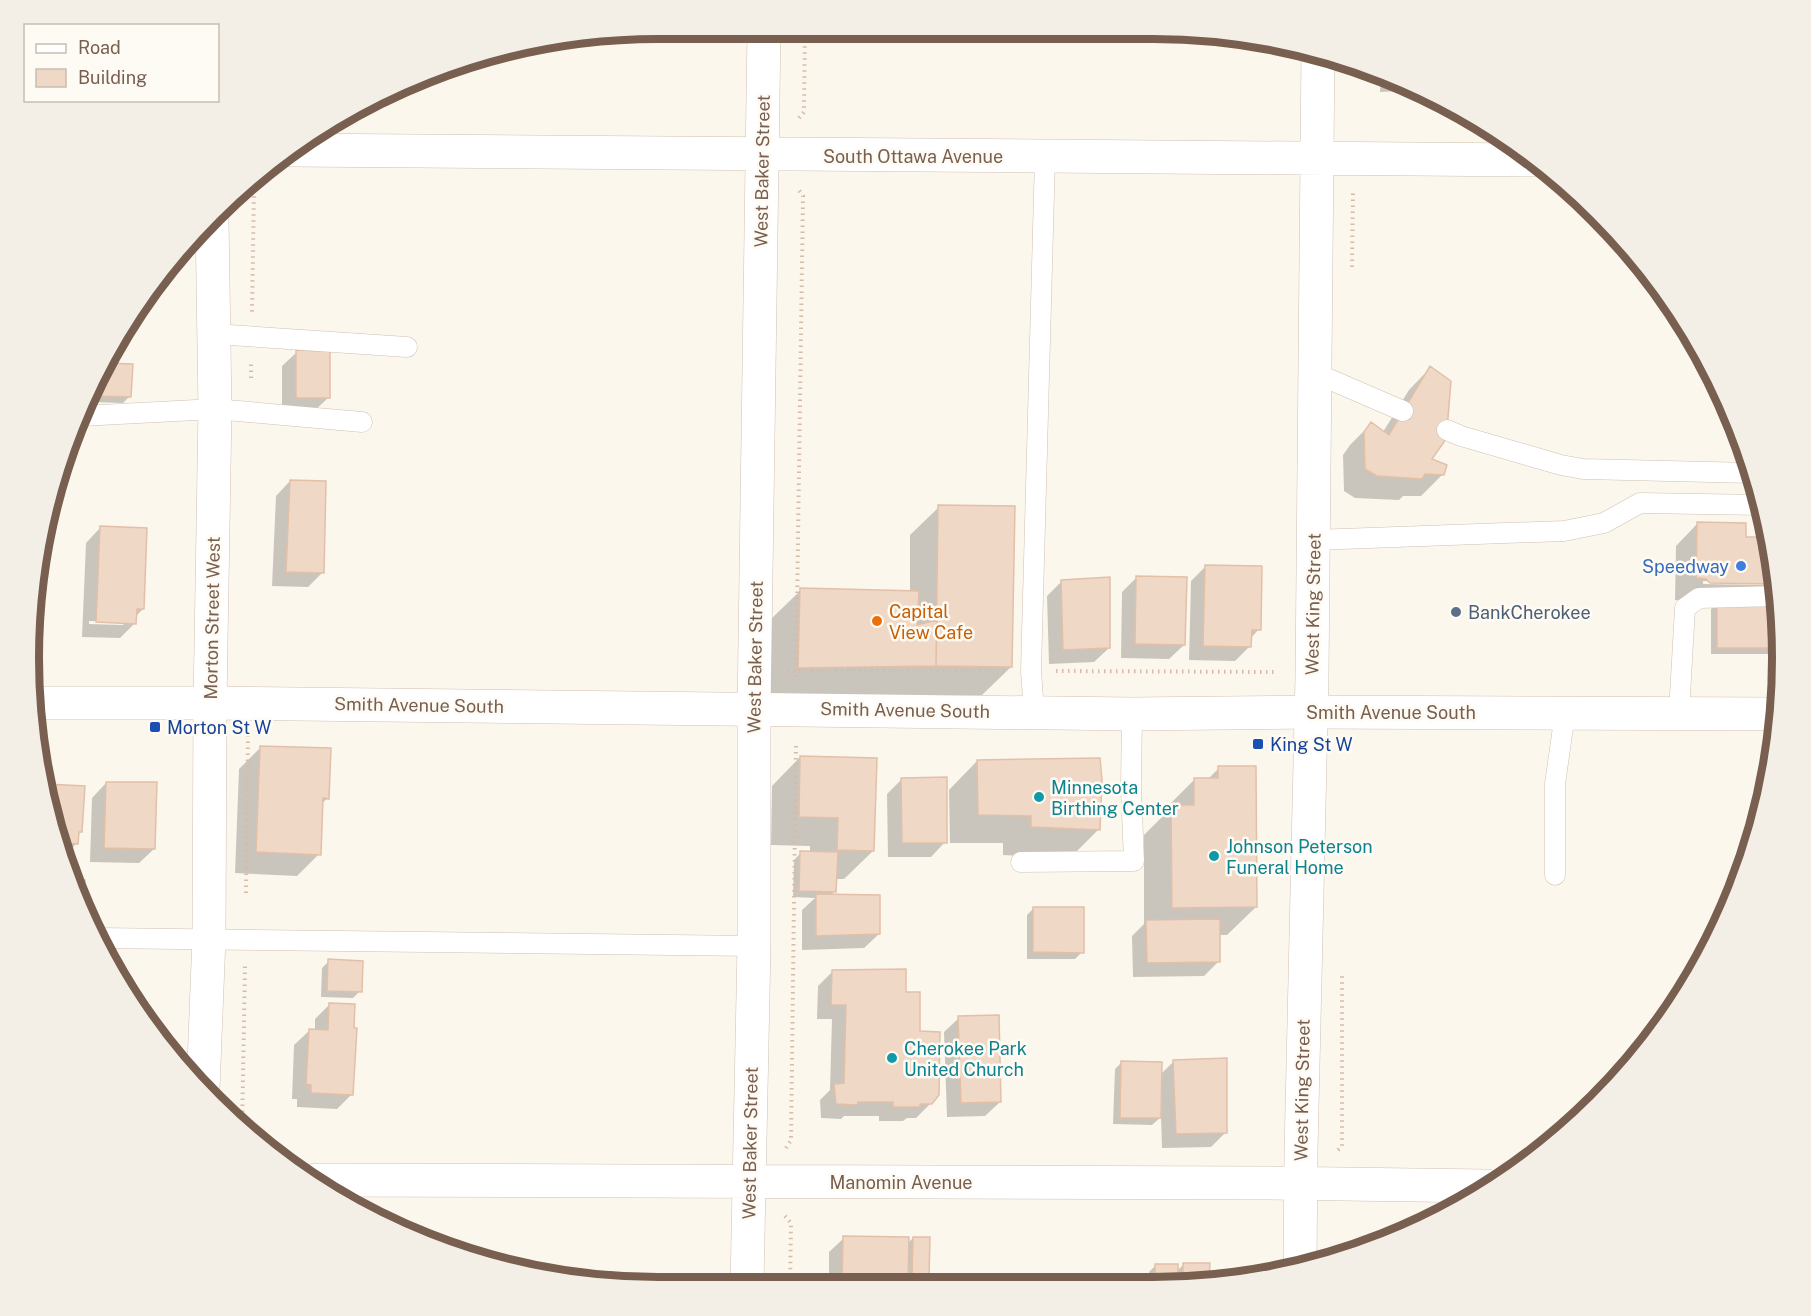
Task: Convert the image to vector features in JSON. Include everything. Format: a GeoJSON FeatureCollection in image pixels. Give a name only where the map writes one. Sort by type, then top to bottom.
{"type":"FeatureCollection","features":[{"type":"Feature","properties":{"kind":"street","name":"West Baker Street"},"geometry":{"type":"LineString","coordinates":[[747,1277],[754,946],[754,709],[764,39]]}},
{"type":"Feature","properties":{"kind":"street","name":"West King Street"},"geometry":{"type":"LineString","coordinates":[[1300,1259],[1312,712],[1318,62]]}},
{"type":"Feature","properties":{"kind":"street","name":"South Ottawa Avenue"},"geometry":{"type":"LineString","coordinates":[[304,150],[1520,160]]}},
{"type":"Feature","properties":{"kind":"street","name":"Morton Street West"},"geometry":{"type":"LineString","coordinates":[[203,1078],[209,938],[215,409],[212,229]]}},
{"type":"Feature","properties":{"kind":"street","name":"Smith Avenue South"},"geometry":{"type":"LineString","coordinates":[[40,703],[1132,714],[1312,712],[1769,714]]}},
{"type":"Feature","properties":{"kind":"street","name":"Manomin Avenue"},"geometry":{"type":"LineString","coordinates":[[325,1180],[1300,1183],[1476,1186]]}},
{"type":"Feature","properties":{"kind":"lane"},"geometry":{"type":"LineString","coordinates":[[1034,712],[1031,671],[1045,157]]}},
{"type":"Feature","properties":{"kind":"lane"},"geometry":{"type":"LineString","coordinates":[[214,334],[407,347]]}},
{"type":"Feature","properties":{"kind":"lane"},"geometry":{"type":"LineString","coordinates":[[1315,373],[1403,411]]}},
{"type":"Feature","properties":{"kind":"lane"},"geometry":{"type":"LineString","coordinates":[[88,416],[215,409],[362,422]]}},
{"type":"Feature","properties":{"kind":"lane"},"geometry":{"type":"LineString","coordinates":[[1447,430],[1531,457],[1583,469],[1743,473]]}},
{"type":"Feature","properties":{"kind":"lane"},"geometry":{"type":"LineString","coordinates":[[1314,540],[1564,531],[1604,523],[1640,503],[1753,505]]}},
{"type":"Feature","properties":{"kind":"lane"},"geometry":{"type":"LineString","coordinates":[[1679,713],[1685,608],[1699,598],[1769,596]]}},
{"type":"Feature","properties":{"kind":"lane"},"geometry":{"type":"LineString","coordinates":[[1555,875],[1555,784],[1565,713]]}},
{"type":"Feature","properties":{"kind":"lane"},"geometry":{"type":"LineString","coordinates":[[1021,862],[1134,861],[1131,788],[1132,714]]}},
{"type":"Feature","properties":{"kind":"lane"},"geometry":{"type":"LineString","coordinates":[[106,938],[754,946]]}},
{"type":"Feature","properties":{"kind":"path"},"geometry":{"type":"LineString","coordinates":[[799,118],[804,112],[805,39]]}},
{"type":"Feature","properties":{"kind":"path"},"geometry":{"type":"LineString","coordinates":[[796,684],[803,196],[798,189]]}},
{"type":"Feature","properties":{"kind":"path"},"geometry":{"type":"LineString","coordinates":[[785,1149],[791,1140],[796,734]]}},
{"type":"Feature","properties":{"kind":"path"},"geometry":{"type":"LineString","coordinates":[[785,1216],[791,1223],[789,1277]]}},
{"type":"Feature","properties":{"kind":"building"},"geometry":{"type":"Polygon","coordinates":[[[296,350],[330,351],[330,398],[296,398],[296,350]]]}},
{"type":"Feature","properties":{"kind":"building"},"geometry":{"type":"Polygon","coordinates":[[[114,363],[133,364],[131,397],[97,396],[114,363]]]}},
{"type":"Feature","properties":{"kind":"building"},"geometry":{"type":"Polygon","coordinates":[[[1430,366],[1451,381],[1447,430],[1444,442],[1432,459],[1447,465],[1444,475],[1425,474],[1422,479],[1377,476],[1365,469],[1364,432],[1371,422],[1389,435],[1430,366]]]}},
{"type":"Feature","properties":{"kind":"building"},"geometry":{"type":"Polygon","coordinates":[[[290,480],[326,481],[324,573],[286,572],[290,480]]]}},
{"type":"Feature","properties":{"kind":"building"},"geometry":{"type":"Polygon","coordinates":[[[938,505],[1015,506],[1012,667],[936,666],[938,505]]]}},
{"type":"Feature","properties":{"kind":"building"},"geometry":{"type":"Polygon","coordinates":[[[1697,522],[1746,523],[1746,537],[1760,537],[1768,584],[1710,583],[1706,579],[1696,578],[1697,522]]]}},
{"type":"Feature","properties":{"kind":"building"},"geometry":{"type":"Polygon","coordinates":[[[100,526],[147,528],[144,609],[137,609],[136,624],[96,622],[100,526]]]}},
{"type":"Feature","properties":{"kind":"building"},"geometry":{"type":"Polygon","coordinates":[[[1205,565],[1262,566],[1261,630],[1252,630],[1251,647],[1203,646],[1205,565]]]}},
{"type":"Feature","properties":{"kind":"building"},"geometry":{"type":"Polygon","coordinates":[[[1136,576],[1187,577],[1185,645],[1135,644],[1136,576]]]}},
{"type":"Feature","properties":{"kind":"building"},"geometry":{"type":"Polygon","coordinates":[[[1110,577],[1110,648],[1063,650],[1061,580],[1110,577]]]}},
{"type":"Feature","properties":{"kind":"building"},"geometry":{"type":"Polygon","coordinates":[[[800,588],[919,591],[917,625],[937,620],[936,666],[798,668],[800,588]]]}},
{"type":"Feature","properties":{"kind":"building"},"geometry":{"type":"Polygon","coordinates":[[[1717,601],[1769,601],[1772,648],[1717,648],[1717,601]]]}},
{"type":"Feature","properties":{"kind":"building"},"geometry":{"type":"Polygon","coordinates":[[[260,746],[331,748],[329,799],[323,798],[321,855],[256,852],[260,746]]]}},
{"type":"Feature","properties":{"kind":"building"},"geometry":{"type":"Polygon","coordinates":[[[800,756],[877,758],[874,851],[837,850],[838,818],[799,817],[800,756]]]}},
{"type":"Feature","properties":{"kind":"building","name":"Minnesota Birthing Center"},"geometry":{"type":"Polygon","coordinates":[[[1100,758],[1102,780],[1100,830],[1031,827],[1031,816],[978,815],[977,760],[1100,758]]]}},
{"type":"Feature","properties":{"kind":"building","name":"Johnson Peterson Funeral Home"},"geometry":{"type":"Polygon","coordinates":[[[1218,766],[1256,766],[1257,907],[1172,908],[1171,805],[1194,805],[1194,778],[1218,778],[1218,766]]]}},
{"type":"Feature","properties":{"kind":"building"},"geometry":{"type":"Polygon","coordinates":[[[947,777],[947,843],[902,843],[901,778],[947,777]]]}},
{"type":"Feature","properties":{"kind":"building"},"geometry":{"type":"Polygon","coordinates":[[[106,782],[157,782],[155,849],[104,848],[106,782]]]}},
{"type":"Feature","properties":{"kind":"building"},"geometry":{"type":"Polygon","coordinates":[[[52,784],[85,786],[82,832],[79,832],[78,844],[68,843],[52,784]]]}},
{"type":"Feature","properties":{"kind":"building"},"geometry":{"type":"Polygon","coordinates":[[[800,851],[838,852],[836,892],[799,891],[800,851]]]}},
{"type":"Feature","properties":{"kind":"building"},"geometry":{"type":"Polygon","coordinates":[[[80,880],[85,880],[85,891],[80,880]]]}},
{"type":"Feature","properties":{"kind":"building"},"geometry":{"type":"Polygon","coordinates":[[[816,894],[880,895],[880,934],[816,936],[816,894]]]}},
{"type":"Feature","properties":{"kind":"building"},"geometry":{"type":"Polygon","coordinates":[[[1033,907],[1084,907],[1084,953],[1033,952],[1033,907]]]}},
{"type":"Feature","properties":{"kind":"building"},"geometry":{"type":"Polygon","coordinates":[[[1220,919],[1220,962],[1147,963],[1146,920],[1220,919]]]}},
{"type":"Feature","properties":{"kind":"building"},"geometry":{"type":"Polygon","coordinates":[[[328,959],[363,961],[362,992],[327,991],[328,959]]]}},
{"type":"Feature","properties":{"kind":"building","name":"Cherokee Park United Church"},"geometry":{"type":"Polygon","coordinates":[[[906,969],[906,992],[920,992],[920,1031],[940,1032],[939,1095],[932,1104],[920,1104],[920,1107],[893,1107],[893,1102],[836,1104],[834,1084],[844,1083],[846,1005],[831,1005],[832,970],[906,969]]]}},
{"type":"Feature","properties":{"kind":"building"},"geometry":{"type":"Polygon","coordinates":[[[329,1003],[355,1004],[354,1028],[357,1028],[353,1095],[311,1093],[311,1085],[306,1084],[309,1029],[328,1030],[329,1003]]]}},
{"type":"Feature","properties":{"kind":"building"},"geometry":{"type":"Polygon","coordinates":[[[999,1015],[1001,1102],[961,1103],[958,1016],[999,1015]]]}},
{"type":"Feature","properties":{"kind":"building"},"geometry":{"type":"Polygon","coordinates":[[[1227,1058],[1227,1133],[1176,1134],[1173,1060],[1227,1058]]]}},
{"type":"Feature","properties":{"kind":"building"},"geometry":{"type":"Polygon","coordinates":[[[1121,1061],[1162,1062],[1161,1118],[1120,1118],[1121,1061]]]}},
{"type":"Feature","properties":{"kind":"building"},"geometry":{"type":"Polygon","coordinates":[[[843,1236],[909,1237],[908,1277],[842,1277],[843,1236]]]}},
{"type":"Feature","properties":{"kind":"building"},"geometry":{"type":"Polygon","coordinates":[[[913,1237],[930,1237],[929,1277],[912,1277],[913,1237]]]}},
{"type":"Feature","properties":{"kind":"building"},"geometry":{"type":"Polygon","coordinates":[[[1183,1263],[1210,1263],[1209,1274],[1183,1276],[1183,1263]]]}},
{"type":"Feature","properties":{"kind":"building"},"geometry":{"type":"Polygon","coordinates":[[[1155,1264],[1178,1264],[1178,1276],[1155,1277],[1155,1264]]]}},
{"type":"Feature","properties":{"kind":"place","name":"Speedway"},"geometry":{"type":"Point","coordinates":[1741,566]}},
{"type":"Feature","properties":{"kind":"place","name":"BankCherokee"},"geometry":{"type":"Point","coordinates":[1456,612]}},
{"type":"Feature","properties":{"kind":"place","name":"Capital View Cafe"},"geometry":{"type":"Point","coordinates":[877,621]}},
{"type":"Feature","properties":{"kind":"place","name":"Morton St W"},"geometry":{"type":"Point","coordinates":[155,727]}},
{"type":"Feature","properties":{"kind":"place","name":"King St W"},"geometry":{"type":"Point","coordinates":[1258,744]}},
{"type":"Feature","properties":{"kind":"place","name":"Minnesota Birthing Center"},"geometry":{"type":"Point","coordinates":[1039,797]}},
{"type":"Feature","properties":{"kind":"place","name":"Johnson Peterson Funeral Home"},"geometry":{"type":"Point","coordinates":[1214,856]}},
{"type":"Feature","properties":{"kind":"place","name":"Cherokee Park United Church"},"geometry":{"type":"Point","coordinates":[892,1058]}}]}
